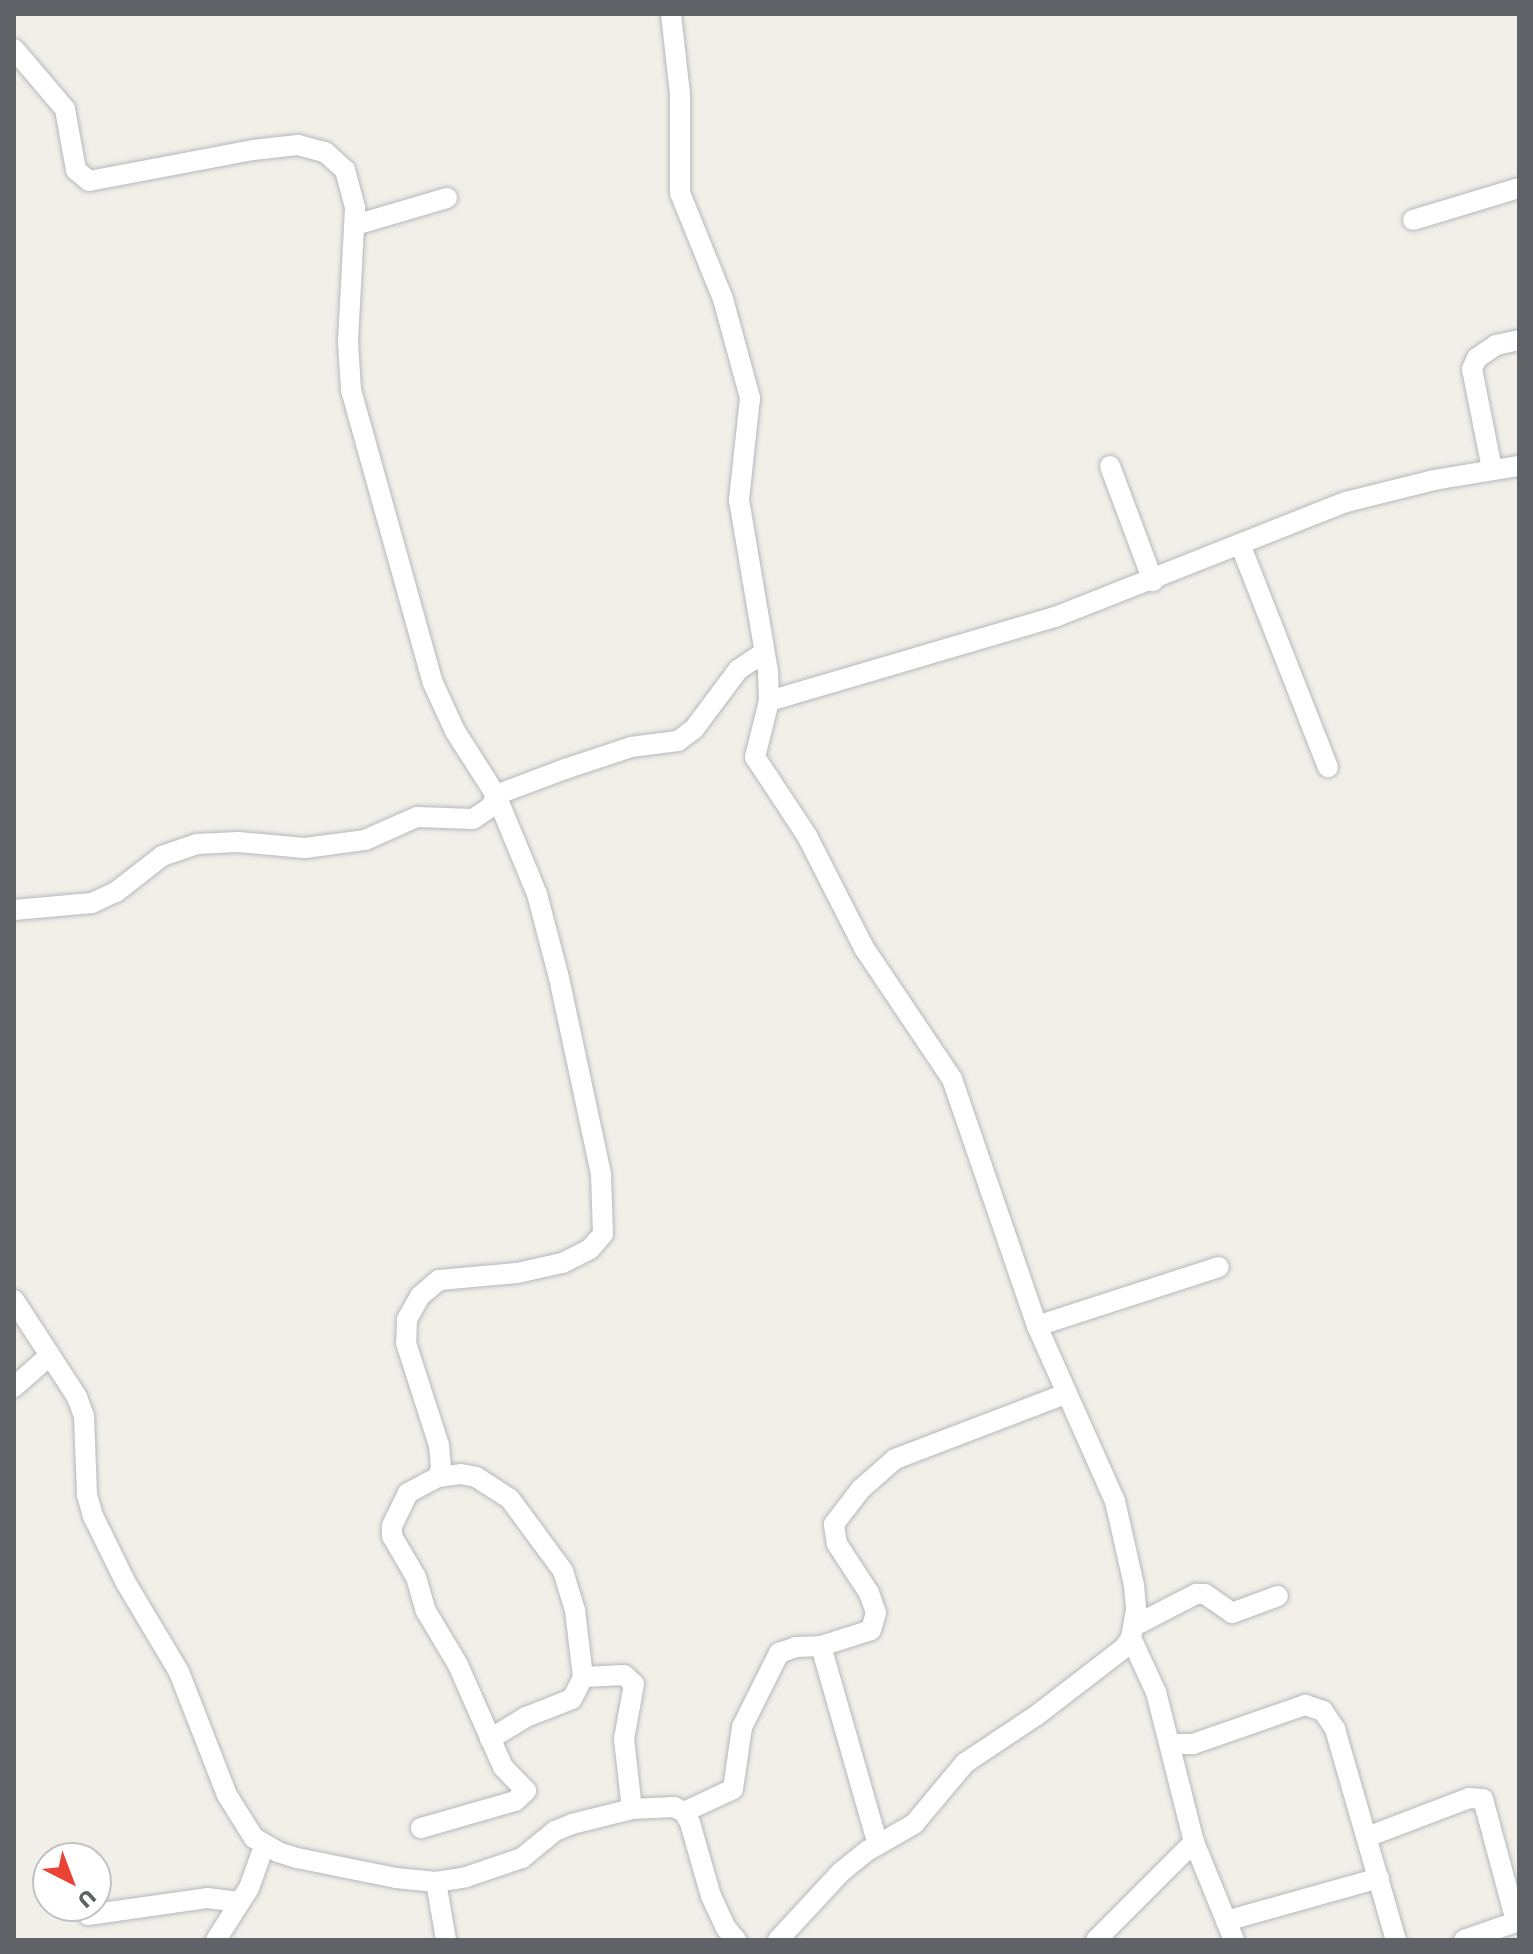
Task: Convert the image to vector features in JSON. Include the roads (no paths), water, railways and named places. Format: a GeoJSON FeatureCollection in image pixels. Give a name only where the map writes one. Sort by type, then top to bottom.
{"type":"FeatureCollection","features":[{"type":"Feature","properties":{"kind":"street"},"geometry":{"type":"LineString","coordinates":[[671,14],[680,94],[680,193],[719,286],[748,384],[750,415],[739,500],[765,652],[769,701],[755,757],[807,836],[864,948],[952,1079],[1037,1326],[1115,1501],[1134,1585],[1133,1632],[1171,1744],[1194,1842],[1230,1931],[1379,1878]]}},
{"type":"Feature","properties":{"kind":"street"},"geometry":{"type":"LineString","coordinates":[[16,54],[65,109],[76,170],[89,181],[253,150],[298,145],[325,152],[345,170],[350,182],[355,225],[348,342],[351,390],[433,683],[455,731],[496,795],[546,926],[599,1164],[605,1221],[599,1241],[562,1263],[517,1273],[439,1280],[420,1296],[404,1332],[442,1458],[438,1477]]}},
{"type":"Feature","properties":{"kind":"street"},"geometry":{"type":"LineString","coordinates":[[1413,220],[1519,188]]}},
{"type":"Feature","properties":{"kind":"street"},"geometry":{"type":"LineString","coordinates":[[355,225],[447,198]]}},
{"type":"Feature","properties":{"kind":"street"},"geometry":{"type":"LineString","coordinates":[[1492,469],[1472,369],[1477,358],[1496,345],[1519,340]]}},
{"type":"Feature","properties":{"kind":"street"},"geometry":{"type":"LineString","coordinates":[[1110,466],[1153,581]]}},
{"type":"Feature","properties":{"kind":"street"},"geometry":{"type":"LineString","coordinates":[[769,701],[1055,617],[1384,491],[1519,466]]}},
{"type":"Feature","properties":{"kind":"street"},"geometry":{"type":"LineString","coordinates":[[1240,544],[1328,767]]}},
{"type":"Feature","properties":{"kind":"street"},"geometry":{"type":"LineString","coordinates":[[14,910],[92,903],[116,892],[162,856],[188,846],[238,842],[305,848],[355,842],[417,817],[473,819],[491,807],[496,795],[631,747],[678,741],[694,729],[730,678],[765,652]]}},
{"type":"Feature","properties":{"kind":"street"},"geometry":{"type":"LineString","coordinates":[[1037,1326],[1219,1267]]}},
{"type":"Feature","properties":{"kind":"street"},"geometry":{"type":"LineString","coordinates":[[14,1300],[48,1357],[77,1397],[84,1416],[87,1495],[93,1516],[126,1583],[179,1672],[235,1812],[264,1846],[320,1864],[436,1882],[466,1877],[522,1858],[562,1827],[632,1809],[663,1806],[684,1812],[733,1789],[742,1727],[779,1653],[796,1647],[821,1646],[862,1634],[876,1623],[869,1593],[833,1534],[834,1524],[861,1489],[895,1459],[1065,1394]]}},
{"type":"Feature","properties":{"kind":"street"},"geometry":{"type":"LineString","coordinates":[[14,1387],[48,1357]]}},
{"type":"Feature","properties":{"kind":"street"},"geometry":{"type":"LineString","coordinates":[[421,1828],[515,1801],[525,1795],[525,1786],[507,1775],[490,1739],[458,1665],[426,1611],[416,1577],[392,1536],[395,1514],[408,1493],[438,1477],[461,1474],[489,1482],[510,1499],[552,1554],[571,1591],[583,1677],[572,1699],[526,1717],[490,1739]]}},
{"type":"Feature","properties":{"kind":"street"},"geometry":{"type":"LineString","coordinates":[[778,1940],[833,1880],[878,1845],[914,1824],[965,1763],[1051,1705],[1124,1648],[1133,1632],[1196,1594],[1205,1594],[1232,1613],[1278,1596]]}},
{"type":"Feature","properties":{"kind":"street"},"geometry":{"type":"LineString","coordinates":[[821,1646],[878,1845]]}},
{"type":"Feature","properties":{"kind":"street"},"geometry":{"type":"LineString","coordinates":[[583,1677],[624,1675],[634,1684],[624,1739],[632,1809]]}},
{"type":"Feature","properties":{"kind":"street"},"geometry":{"type":"LineString","coordinates":[[1171,1744],[1193,1744],[1296,1707],[1315,1707],[1323,1711],[1335,1729],[1396,1940]]}},
{"type":"Feature","properties":{"kind":"street"},"geometry":{"type":"LineString","coordinates":[[1367,1837],[1469,1798],[1483,1799],[1518,1921],[1464,1940]]}},
{"type":"Feature","properties":{"kind":"street"},"geometry":{"type":"LineString","coordinates":[[684,1812],[718,1913],[736,1940]]}},
{"type":"Feature","properties":{"kind":"street"},"geometry":{"type":"LineString","coordinates":[[1096,1940],[1194,1842]]}},
{"type":"Feature","properties":{"kind":"street"},"geometry":{"type":"LineString","coordinates":[[216,1940],[240,1902],[264,1846]]}},
{"type":"Feature","properties":{"kind":"street"},"geometry":{"type":"LineString","coordinates":[[436,1882],[446,1940]]}},
{"type":"Feature","properties":{"kind":"street"},"geometry":{"type":"LineString","coordinates":[[112,1912],[207,1898],[240,1902]]}}]}
